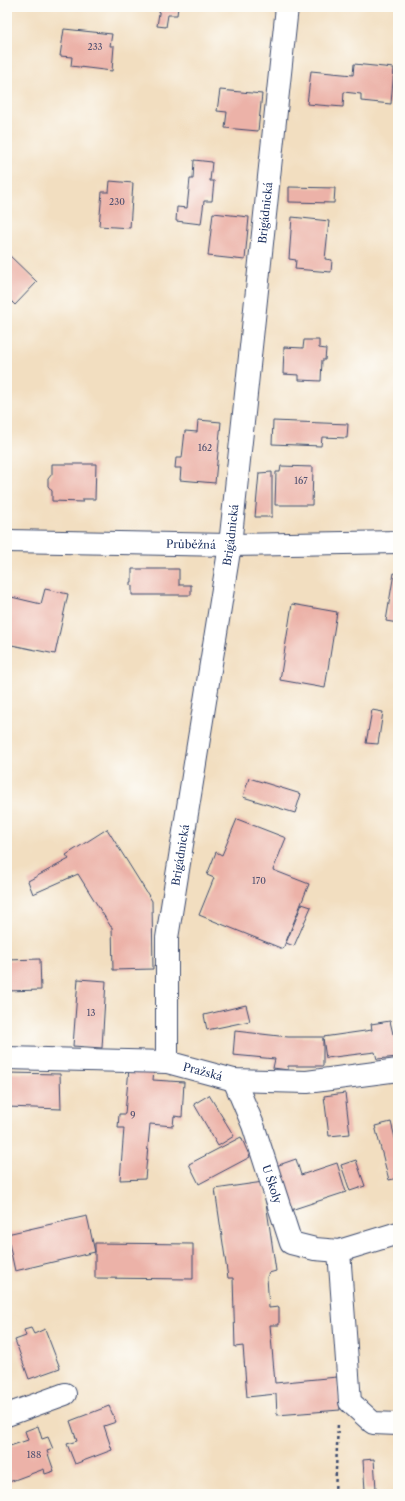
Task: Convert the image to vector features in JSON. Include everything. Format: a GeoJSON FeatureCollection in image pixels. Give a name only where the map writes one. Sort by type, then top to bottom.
{"type":"FeatureCollection","features":[{"type":"Feature","properties":{"kind":"street","name":"Brigádnická"},"geometry":{"type":"LineString","coordinates":[[167,1062],[168,938],[230,545],[287,7]]}},
{"type":"Feature","properties":{"kind":"street","name":"Průběžná"},"geometry":{"type":"LineString","coordinates":[[7,541],[230,545],[398,542]]}},
{"type":"Feature","properties":{"kind":"street","name":"Pražská"},"geometry":{"type":"LineString","coordinates":[[7,1058],[167,1062],[234,1080],[307,1082],[398,1070]]}},
{"type":"Feature","properties":{"kind":"street","name":"U Školy"},"geometry":{"type":"LineString","coordinates":[[234,1080],[253,1125],[291,1242],[315,1249],[339,1251],[398,1233]]}},
{"type":"Feature","properties":{"kind":"street"},"geometry":{"type":"LineString","coordinates":[[339,1251],[350,1402],[373,1423],[398,1424]]}},
{"type":"Feature","properties":{"kind":"street"},"geometry":{"type":"LineString","coordinates":[[7,1415],[65,1394]]}},
{"type":"Feature","properties":{"kind":"path"},"geometry":{"type":"LineString","coordinates":[[335,1494],[338,1419],[350,1402]]}},
{"type":"Feature","properties":{"kind":"building"},"geometry":{"type":"Polygon","coordinates":[[[160,7],[178,7],[177,15],[168,15],[166,27],[157,26],[160,7]]]}},
{"type":"Feature","properties":{"kind":"building"},"geometry":{"type":"Polygon","coordinates":[[[64,29],[112,34],[110,46],[114,46],[112,71],[71,66],[72,57],[60,56],[64,29]]]}},
{"type":"Feature","properties":{"kind":"building"},"geometry":{"type":"Polygon","coordinates":[[[354,64],[394,68],[391,104],[361,101],[361,94],[344,92],[343,107],[307,104],[311,71],[353,75],[354,64]]]}},
{"type":"Feature","properties":{"kind":"building"},"geometry":{"type":"Polygon","coordinates":[[[220,90],[262,94],[258,131],[225,128],[227,112],[217,111],[220,90]]]}},
{"type":"Feature","properties":{"kind":"building"},"geometry":{"type":"Polygon","coordinates":[[[194,160],[212,162],[210,181],[214,181],[212,201],[204,201],[201,224],[176,221],[177,207],[187,208],[190,179],[193,179],[194,160]]]}},
{"type":"Feature","properties":{"kind":"building"},"geometry":{"type":"Polygon","coordinates":[[[110,181],[133,183],[130,228],[99,226],[102,192],[109,192],[110,181]]]}},
{"type":"Feature","properties":{"kind":"building"},"geometry":{"type":"Polygon","coordinates":[[[289,187],[335,188],[334,203],[289,202],[289,187]]]}},
{"type":"Feature","properties":{"kind":"building"},"geometry":{"type":"Polygon","coordinates":[[[213,213],[249,217],[245,260],[208,256],[213,213]]]}},
{"type":"Feature","properties":{"kind":"building"},"geometry":{"type":"Polygon","coordinates":[[[292,217],[329,221],[325,259],[332,260],[331,272],[295,269],[296,260],[289,259],[292,217]]]}},
{"type":"Feature","properties":{"kind":"building"},"geometry":{"type":"Polygon","coordinates":[[[7,253],[37,282],[15,305],[7,297],[7,253]]]}},
{"type":"Feature","properties":{"kind":"building"},"geometry":{"type":"Polygon","coordinates":[[[304,340],[319,340],[319,348],[326,349],[325,360],[322,360],[321,381],[299,380],[299,375],[283,374],[284,347],[303,348],[304,340]]]}},
{"type":"Feature","properties":{"kind":"building"},"geometry":{"type":"Polygon","coordinates":[[[198,420],[221,422],[215,483],[180,480],[181,468],[175,468],[176,458],[182,458],[185,431],[197,432],[198,420]]]}},
{"type":"Feature","properties":{"kind":"building"},"geometry":{"type":"Polygon","coordinates":[[[273,421],[348,424],[347,438],[322,437],[321,446],[272,444],[273,421]]]}},
{"type":"Feature","properties":{"kind":"building"},"geometry":{"type":"Polygon","coordinates":[[[52,464],[96,464],[95,499],[83,499],[83,502],[52,501],[52,491],[48,486],[48,479],[52,474],[52,464]]]}},
{"type":"Feature","properties":{"kind":"building"},"geometry":{"type":"Polygon","coordinates":[[[281,466],[313,467],[312,505],[275,505],[276,472],[280,472],[281,466]]]}},
{"type":"Feature","properties":{"kind":"building"},"geometry":{"type":"Polygon","coordinates":[[[272,472],[272,517],[255,517],[259,473],[272,472]]]}},
{"type":"Feature","properties":{"kind":"building"},"geometry":{"type":"Polygon","coordinates":[[[132,569],[179,569],[179,585],[191,585],[191,595],[132,595],[132,586],[130,585],[130,582],[132,582],[132,569]]]}},
{"type":"Feature","properties":{"kind":"building"},"geometry":{"type":"Polygon","coordinates":[[[394,573],[398,574],[398,623],[386,621],[394,573]]]}},
{"type":"Feature","properties":{"kind":"building"},"geometry":{"type":"Polygon","coordinates":[[[45,589],[68,594],[55,654],[7,644],[7,596],[41,604],[45,589]]]}},
{"type":"Feature","properties":{"kind":"building"},"geometry":{"type":"Polygon","coordinates":[[[292,604],[337,612],[325,688],[280,680],[292,604]]]}},
{"type":"Feature","properties":{"kind":"building"},"geometry":{"type":"Polygon","coordinates":[[[372,710],[383,712],[378,744],[366,743],[372,710]]]}},
{"type":"Feature","properties":{"kind":"building"},"geometry":{"type":"Polygon","coordinates":[[[249,778],[301,794],[295,813],[243,797],[249,778]]]}},
{"type":"Feature","properties":{"kind":"building"},"geometry":{"type":"Polygon","coordinates":[[[237,819],[286,838],[273,870],[309,884],[283,949],[199,915],[214,878],[207,875],[216,852],[222,855],[237,819]]]}},
{"type":"Feature","properties":{"kind":"building"},"geometry":{"type":"Polygon","coordinates":[[[107,829],[152,901],[153,969],[113,970],[112,927],[78,874],[33,894],[28,881],[69,859],[66,855],[107,829]]]}},
{"type":"Feature","properties":{"kind":"building"},"geometry":{"type":"Polygon","coordinates":[[[302,904],[311,907],[294,946],[286,943],[302,904]]]}},
{"type":"Feature","properties":{"kind":"building"},"geometry":{"type":"Polygon","coordinates":[[[40,959],[41,990],[7,991],[7,960],[40,959]]]}},
{"type":"Feature","properties":{"kind":"building"},"geometry":{"type":"Polygon","coordinates":[[[78,979],[106,981],[102,1048],[73,1046],[78,979]]]}},
{"type":"Feature","properties":{"kind":"building"},"geometry":{"type":"Polygon","coordinates":[[[246,1005],[250,1021],[207,1030],[204,1015],[246,1005]]]}},
{"type":"Feature","properties":{"kind":"building"},"geometry":{"type":"Polygon","coordinates":[[[390,1021],[393,1034],[398,1033],[398,1057],[377,1059],[375,1052],[326,1058],[323,1038],[323,1066],[288,1066],[288,1070],[273,1068],[275,1059],[233,1055],[235,1031],[288,1037],[323,1037],[372,1030],[371,1024],[390,1021]]]}},
{"type":"Feature","properties":{"kind":"building"},"geometry":{"type":"Polygon","coordinates":[[[129,1068],[154,1070],[153,1080],[184,1082],[182,1117],[174,1116],[173,1126],[150,1124],[145,1179],[120,1180],[124,1128],[118,1128],[119,1114],[125,1114],[129,1068]]]}},
{"type":"Feature","properties":{"kind":"building"},"geometry":{"type":"Polygon","coordinates":[[[7,1073],[60,1074],[61,1109],[7,1107],[7,1073]]]}},
{"type":"Feature","properties":{"kind":"building"},"geometry":{"type":"Polygon","coordinates":[[[345,1093],[350,1134],[329,1136],[324,1096],[345,1093]]]}},
{"type":"Feature","properties":{"kind":"building"},"geometry":{"type":"Polygon","coordinates":[[[209,1095],[234,1136],[218,1146],[194,1104],[209,1095]]]}},
{"type":"Feature","properties":{"kind":"building"},"geometry":{"type":"Polygon","coordinates":[[[391,1122],[398,1146],[398,1178],[389,1180],[375,1126],[391,1122]]]}},
{"type":"Feature","properties":{"kind":"building"},"geometry":{"type":"Polygon","coordinates":[[[241,1137],[250,1157],[199,1184],[189,1164],[241,1137]]]}},
{"type":"Feature","properties":{"kind":"building"},"geometry":{"type":"Polygon","coordinates":[[[296,1159],[301,1175],[337,1163],[346,1192],[291,1210],[276,1166],[296,1159]]]}},
{"type":"Feature","properties":{"kind":"building"},"geometry":{"type":"Polygon","coordinates":[[[356,1160],[365,1186],[350,1191],[341,1165],[356,1160]]]}},
{"type":"Feature","properties":{"kind":"building"},"geometry":{"type":"Polygon","coordinates":[[[263,1182],[276,1271],[269,1273],[267,1277],[269,1308],[279,1307],[279,1325],[270,1325],[275,1383],[337,1377],[340,1410],[277,1415],[276,1394],[247,1397],[243,1346],[235,1347],[233,1278],[228,1278],[215,1189],[263,1182]]]}},
{"type":"Feature","properties":{"kind":"building"},"geometry":{"type":"Polygon","coordinates":[[[87,1216],[95,1252],[15,1271],[7,1234],[87,1216]]]}},
{"type":"Feature","properties":{"kind":"building"},"geometry":{"type":"Polygon","coordinates":[[[95,1243],[193,1244],[193,1279],[95,1278],[95,1243]]]}},
{"type":"Feature","properties":{"kind":"building"},"geometry":{"type":"Polygon","coordinates":[[[31,1328],[34,1334],[45,1329],[60,1368],[29,1379],[15,1340],[26,1336],[24,1330],[31,1328]]]}},
{"type":"Feature","properties":{"kind":"building"},"geometry":{"type":"Polygon","coordinates":[[[109,1406],[116,1422],[104,1426],[112,1450],[75,1464],[67,1444],[77,1441],[70,1421],[109,1406]]]}},
{"type":"Feature","properties":{"kind":"building"},"geometry":{"type":"Polygon","coordinates":[[[38,1426],[42,1439],[48,1437],[53,1449],[47,1451],[54,1471],[45,1474],[44,1469],[9,1482],[7,1475],[7,1447],[28,1440],[25,1431],[38,1426]]]}},
{"type":"Feature","properties":{"kind":"building"},"geometry":{"type":"Polygon","coordinates":[[[374,1459],[376,1489],[365,1490],[363,1460],[374,1459]]]}}]}
